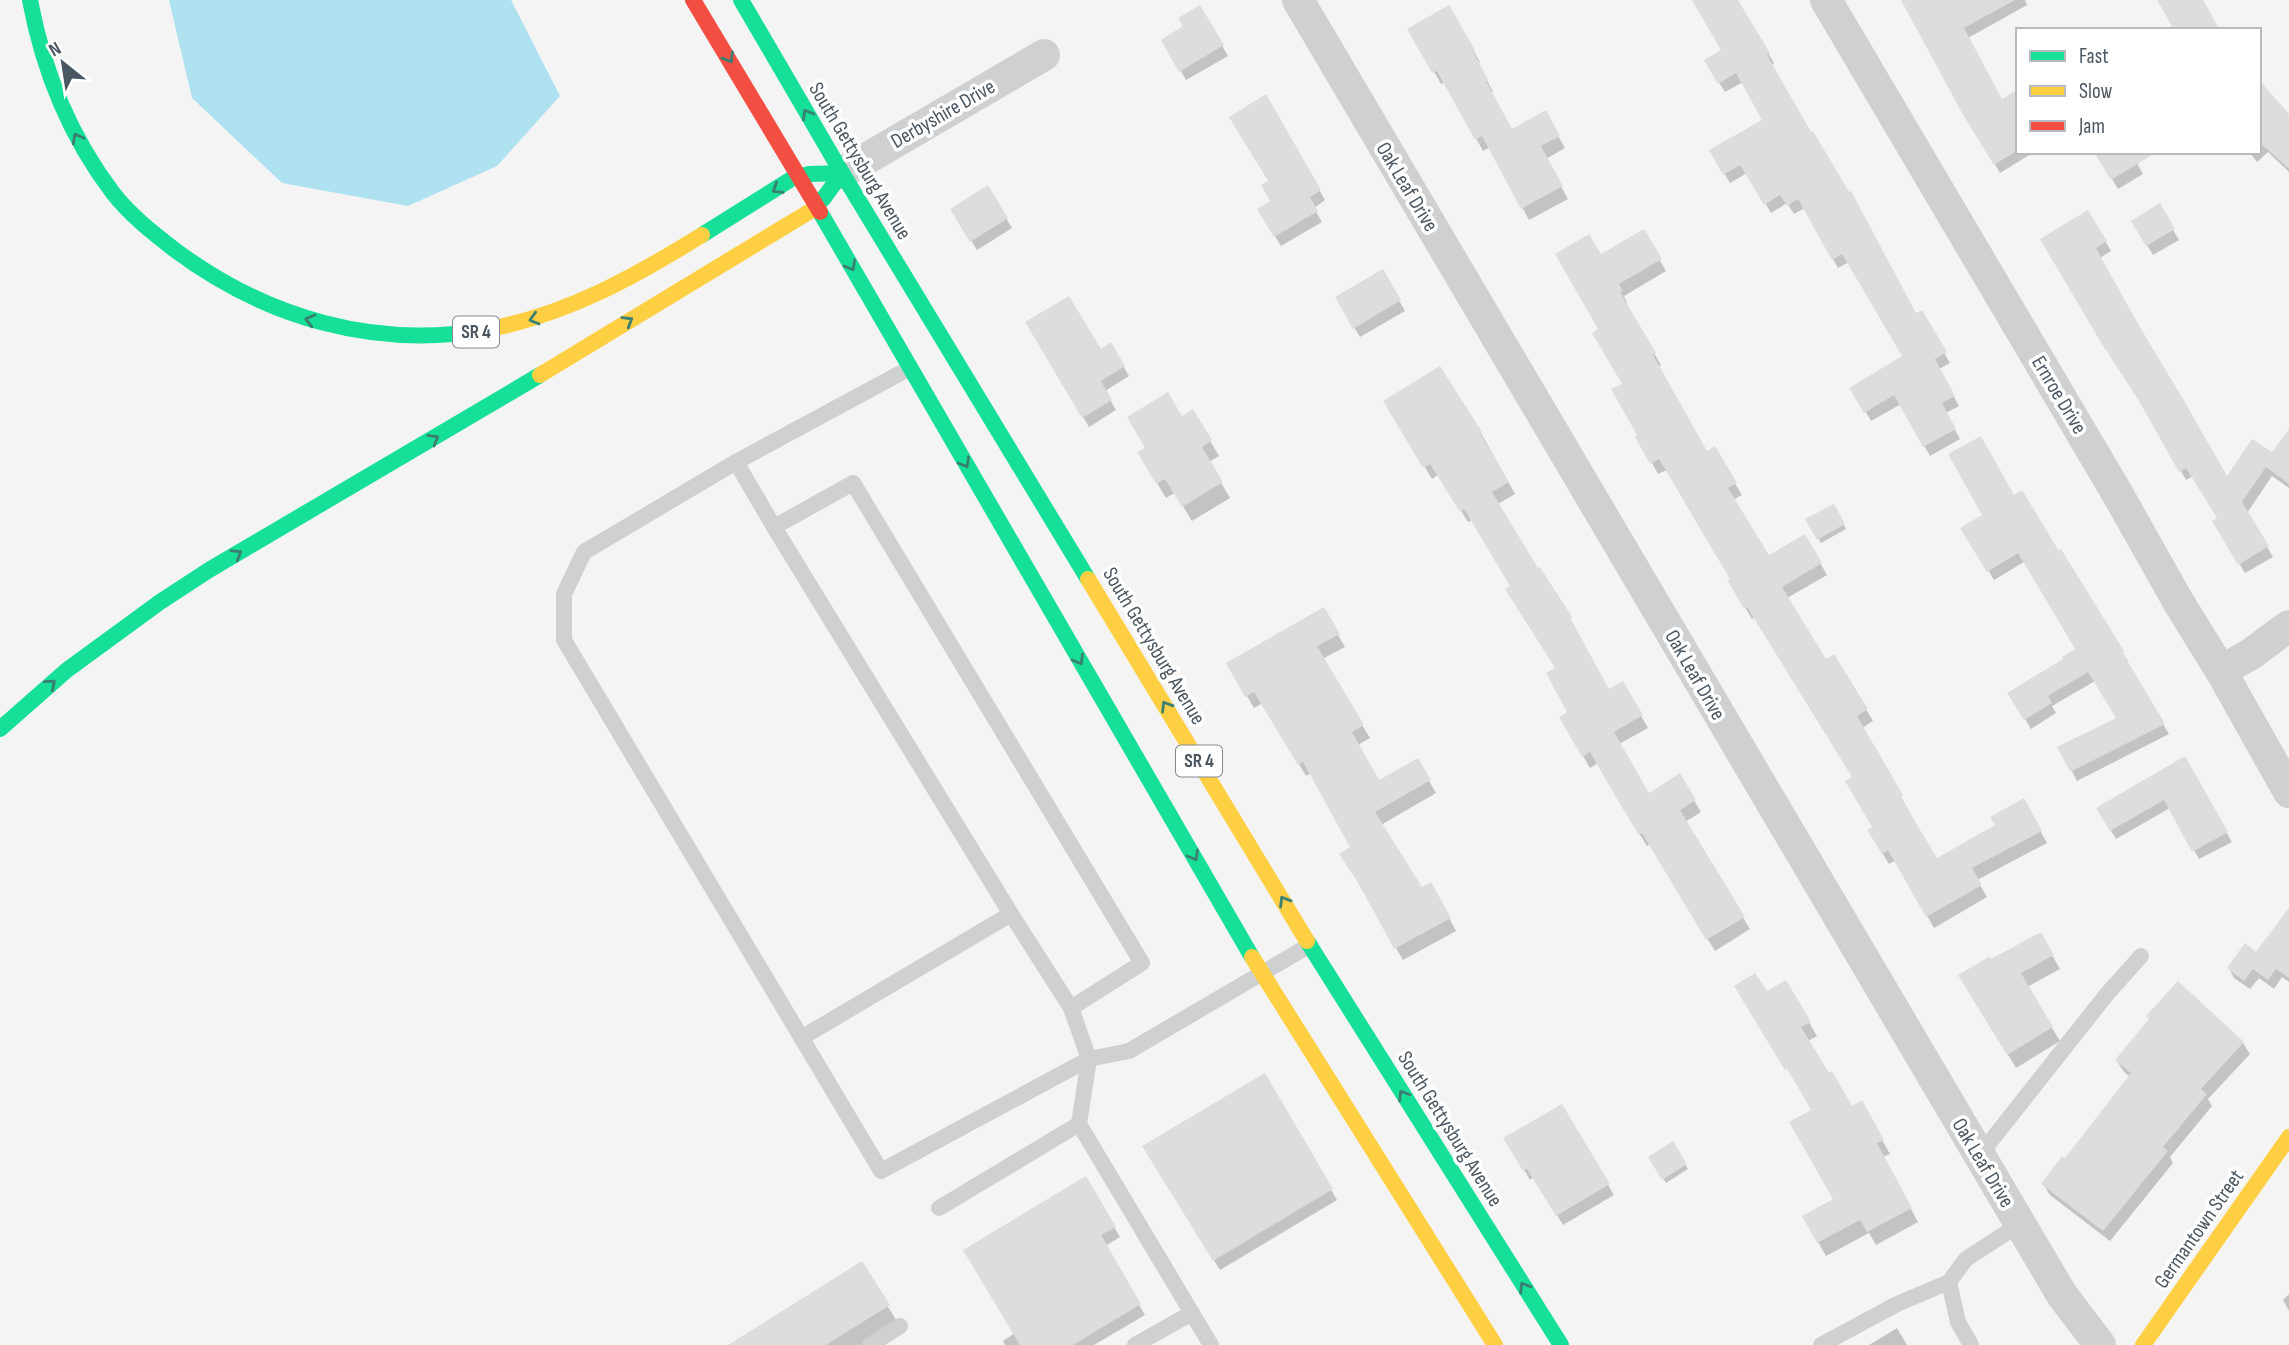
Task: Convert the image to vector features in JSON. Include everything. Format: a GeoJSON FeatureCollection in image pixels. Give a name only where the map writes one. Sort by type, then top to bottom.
{"type":"FeatureCollection","features":[{"type":"Feature","properties":{"kind":"main road","name":"SR 4"},"geometry":{"type":"LineString","coordinates":[[30,0],[45,65],[61,107],[89,159],[114,195],[181,257],[266,306],[307,321],[365,333],[408,336],[475,332],[542,317],[574,305],[634,275],[799,176],[842,173]]}},
{"type":"Feature","properties":{"kind":"main road","name":"SR 4"},"geometry":{"type":"LineString","coordinates":[[693,0],[817,206],[1262,974],[1496,1345]]}},
{"type":"Feature","properties":{"kind":"main road","name":"South Gettysburg Avenue"},"geometry":{"type":"LineString","coordinates":[[741,0],[842,173],[1311,945],[1561,1345]]}},
{"type":"Feature","properties":{"kind":"main road","name":"Derbyshire Drive"},"geometry":{"type":"LineString","coordinates":[[817,206],[842,173]]}},
{"type":"Feature","properties":{"kind":"main road"},"geometry":{"type":"LineString","coordinates":[[0,729],[67,670],[160,601],[481,411],[817,206]]}},
{"type":"Feature","properties":{"kind":"main road","name":"Germantown Street"},"geometry":{"type":"LineString","coordinates":[[2143,1345],[2289,1138]]}},
{"type":"Feature","properties":{"kind":"street","name":"Oak Leaf Drive"},"geometry":{"type":"LineString","coordinates":[[1298,0],[2062,1296],[2100,1345]]}},
{"type":"Feature","properties":{"kind":"street","name":"Ernroe Drive"},"geometry":{"type":"LineString","coordinates":[[1826,0],[2117,493],[2289,792]]}},
{"type":"Feature","properties":{"kind":"street","name":"Derbyshire Drive"},"geometry":{"type":"LineString","coordinates":[[842,173],[1044,55]]}},
{"type":"Feature","properties":{"kind":"street"},"geometry":{"type":"LineString","coordinates":[[2221,671],[2289,626]]}},
{"type":"Feature","properties":{"kind":"lane"},"geometry":{"type":"LineString","coordinates":[[910,368],[736,462],[584,552],[564,594],[564,640],[881,1171],[1089,1059],[1129,1051],[1311,945]]}},
{"type":"Feature","properties":{"kind":"lane"},"geometry":{"type":"LineString","coordinates":[[736,462],[1071,1008],[1089,1059],[1079,1124],[1211,1345]]}},
{"type":"Feature","properties":{"kind":"lane"},"geometry":{"type":"LineString","coordinates":[[774,527],[853,483],[1142,963],[1071,1008]]}},
{"type":"Feature","properties":{"kind":"lane"},"geometry":{"type":"LineString","coordinates":[[802,1038],[1011,914]]}},
{"type":"Feature","properties":{"kind":"lane"},"geometry":{"type":"LineString","coordinates":[[1979,1156],[2107,994],[2141,956]]}},
{"type":"Feature","properties":{"kind":"lane"},"geometry":{"type":"LineString","coordinates":[[939,1208],[1079,1124]]}},
{"type":"Feature","properties":{"kind":"lane"},"geometry":{"type":"LineString","coordinates":[[1821,1345],[1897,1304],[1949,1282],[1966,1259],[2020,1224]]}},
{"type":"Feature","properties":{"kind":"lane"},"geometry":{"type":"LineString","coordinates":[[1949,1282],[1958,1322],[1971,1345]]}},
{"type":"Feature","properties":{"kind":"lane"},"geometry":{"type":"LineString","coordinates":[[1135,1345],[1192,1312]]}},
{"type":"Feature","properties":{"kind":"lane"},"geometry":{"type":"LineString","coordinates":[[870,1345],[900,1326]]}},
{"type":"Feature","properties":{"kind":"water"},"geometry":{"type":"Polygon","coordinates":[[[169,0],[511,0],[560,96],[497,166],[408,206],[282,183],[192,98],[169,0]]]}},
{"type":"Feature","properties":{"kind":"building"},"geometry":{"type":"Polygon","coordinates":[[[1692,0],[1738,0],[1770,53],[1767,55],[1811,132],[1813,131],[1849,192],[1851,191],[1916,313],[1922,310],[1947,352],[1935,359],[1955,396],[1942,403],[1956,429],[1923,447],[1894,395],[1864,413],[1849,388],[1902,356],[1842,254],[1832,260],[1798,199],[1787,206],[1780,195],[1764,205],[1740,165],[1723,175],[1709,150],[1762,120],[1736,73],[1718,84],[1704,60],[1721,50],[1692,0]]]}},
{"type":"Feature","properties":{"kind":"building"},"geometry":{"type":"Polygon","coordinates":[[[1901,0],[2015,0],[1964,28],[2002,99],[2016,90],[2016,151],[1994,165],[1962,113],[1901,0]]]}},
{"type":"Feature","properties":{"kind":"building"},"geometry":{"type":"Polygon","coordinates":[[[2157,0],[2203,0],[2219,28],[2173,28],[2157,0]]]}},
{"type":"Feature","properties":{"kind":"building"},"geometry":{"type":"Polygon","coordinates":[[[1200,5],[1224,45],[1179,72],[1161,40],[1183,26],[1178,18],[1200,5]]]}},
{"type":"Feature","properties":{"kind":"building"},"geometry":{"type":"Polygon","coordinates":[[[1449,5],[1475,50],[1473,51],[1488,80],[1486,81],[1512,129],[1546,110],[1560,136],[1541,146],[1563,186],[1521,209],[1482,136],[1475,140],[1437,71],[1432,73],[1407,29],[1449,5]]]}},
{"type":"Feature","properties":{"kind":"building"},"geometry":{"type":"Polygon","coordinates":[[[2261,82],[2289,114],[2289,169],[2261,144],[2261,82]]]}},
{"type":"Feature","properties":{"kind":"building"},"geometry":{"type":"Polygon","coordinates":[[[1266,94],[1321,190],[1310,197],[1318,211],[1274,237],[1257,209],[1270,201],[1261,185],[1268,181],[1229,117],[1266,94]]]}},
{"type":"Feature","properties":{"kind":"building"},"geometry":{"type":"Polygon","coordinates":[[[2095,154],[2154,154],[2111,180],[2095,154]]]}},
{"type":"Feature","properties":{"kind":"building"},"geometry":{"type":"Polygon","coordinates":[[[988,185],[1008,218],[970,242],[950,209],[988,185]]]}},
{"type":"Feature","properties":{"kind":"building"},"geometry":{"type":"Polygon","coordinates":[[[2160,203],[2175,229],[2146,246],[2131,221],[2160,203]]]}},
{"type":"Feature","properties":{"kind":"building"},"geometry":{"type":"Polygon","coordinates":[[[2088,210],[2107,241],[2096,248],[2227,476],[2252,439],[2272,452],[2289,429],[2289,484],[2266,467],[2242,502],[2269,546],[2238,565],[2212,521],[2217,518],[2186,468],[2179,472],[2040,239],[2088,210]]]}},
{"type":"Feature","properties":{"kind":"building"},"geometry":{"type":"Polygon","coordinates":[[[1644,229],[1662,259],[1619,284],[1623,291],[1620,292],[1656,353],[1653,355],[1707,451],[1715,446],[1737,483],[1728,488],[1769,555],[1805,534],[1822,563],[1782,587],[1826,659],[1834,654],[1868,709],[1857,716],[1903,795],[1900,797],[1937,858],[1995,825],[1990,817],[2024,798],[2042,831],[1972,868],[1982,885],[1926,917],[1888,850],[1882,854],[1867,830],[1872,827],[1845,781],[1852,777],[1747,607],[1744,609],[1727,580],[1730,579],[1659,459],[1650,464],[1611,389],[1622,384],[1592,333],[1598,329],[1555,254],[1589,234],[1601,254],[1644,229]]]}},
{"type":"Feature","properties":{"kind":"building"},"geometry":{"type":"Polygon","coordinates":[[[1383,269],[1401,300],[1353,329],[1335,297],[1383,269]]]}},
{"type":"Feature","properties":{"kind":"building"},"geometry":{"type":"Polygon","coordinates":[[[1069,296],[1101,349],[1111,342],[1125,366],[1101,381],[1112,400],[1082,418],[1025,322],[1069,296]]]}},
{"type":"Feature","properties":{"kind":"building"},"geometry":{"type":"Polygon","coordinates":[[[1440,366],[1482,432],[1480,433],[1509,482],[1492,492],[1538,568],[1540,567],[1572,617],[1570,618],[1609,689],[1623,681],[1643,715],[1614,732],[1649,793],[1680,773],[1696,800],[1680,810],[1745,917],[1706,940],[1590,752],[1582,757],[1559,717],[1567,712],[1546,673],[1555,668],[1505,589],[1510,586],[1464,509],[1460,512],[1430,464],[1423,468],[1383,401],[1440,366]]]}},
{"type":"Feature","properties":{"kind":"building"},"geometry":{"type":"Polygon","coordinates":[[[1168,392],[1182,416],[1193,409],[1212,440],[1202,447],[1223,482],[1182,507],[1165,479],[1156,484],[1137,452],[1145,448],[1127,417],[1168,392]]]}},
{"type":"Feature","properties":{"kind":"building"},"geometry":{"type":"Polygon","coordinates":[[[1981,436],[2014,495],[2022,490],[2059,551],[2061,549],[2165,724],[2070,772],[2057,747],[2116,718],[2088,672],[2048,696],[2052,703],[2024,720],[2007,693],[2075,649],[2018,553],[1987,572],[1960,528],[1982,515],[1948,454],[1981,436]]]}},
{"type":"Feature","properties":{"kind":"building"},"geometry":{"type":"Polygon","coordinates":[[[1834,504],[1845,524],[1817,540],[1805,519],[1834,504]]]}},
{"type":"Feature","properties":{"kind":"building"},"geometry":{"type":"Polygon","coordinates":[[[1324,607],[1340,634],[1317,646],[1364,725],[1352,732],[1379,780],[1418,758],[1431,780],[1375,812],[1422,887],[1431,882],[1451,918],[1394,949],[1359,884],[1339,854],[1350,847],[1303,762],[1298,765],[1254,692],[1245,697],[1226,663],[1324,607]]]}},
{"type":"Feature","properties":{"kind":"building"},"geometry":{"type":"Polygon","coordinates":[[[2185,756],[2228,832],[2192,852],[2164,800],[2110,831],[2096,808],[2185,756]]]}},
{"type":"Feature","properties":{"kind":"building"},"geometry":{"type":"Polygon","coordinates":[[[2289,908],[2289,978],[2276,969],[2268,980],[2253,969],[2244,981],[2227,968],[2245,943],[2256,952],[2289,908]]]}},
{"type":"Feature","properties":{"kind":"building"},"geometry":{"type":"Polygon","coordinates":[[[2041,932],[2054,955],[2021,973],[2053,1027],[2007,1055],[1958,975],[2041,932]]]}},
{"type":"Feature","properties":{"kind":"building"},"geometry":{"type":"Polygon","coordinates":[[[1755,973],[1767,991],[1786,980],[1811,1022],[1801,1027],[1829,1073],[1832,1071],[1852,1106],[1862,1100],[1884,1140],[1877,1143],[1912,1208],[1867,1232],[1860,1220],[1817,1243],[1802,1216],[1833,1199],[1789,1122],[1811,1110],[1734,986],[1755,973]]]}},
{"type":"Feature","properties":{"kind":"building"},"geometry":{"type":"Polygon","coordinates":[[[2178,981],[2244,1042],[2201,1089],[2207,1094],[2163,1147],[2168,1151],[2103,1231],[2041,1184],[2062,1156],[2065,1158],[2131,1073],[2115,1060],[2149,1019],[2146,1016],[2178,981]]]}},
{"type":"Feature","properties":{"kind":"building"},"geometry":{"type":"Polygon","coordinates":[[[1265,1073],[1333,1189],[1213,1261],[1142,1146],[1265,1073]]]}},
{"type":"Feature","properties":{"kind":"building"},"geometry":{"type":"Polygon","coordinates":[[[1562,1104],[1610,1184],[1556,1216],[1527,1169],[1523,1171],[1503,1138],[1562,1104]]]}},
{"type":"Feature","properties":{"kind":"building"},"geometry":{"type":"Polygon","coordinates":[[[1673,1141],[1687,1164],[1662,1180],[1648,1157],[1673,1141]]]}},
{"type":"Feature","properties":{"kind":"building"},"geometry":{"type":"Polygon","coordinates":[[[1086,1176],[1116,1227],[1101,1235],[1141,1304],[1073,1345],[1020,1345],[963,1250],[1086,1176]]]}},
{"type":"Feature","properties":{"kind":"building"},"geometry":{"type":"Polygon","coordinates":[[[862,1261],[890,1305],[826,1345],[728,1345],[862,1261]]]}},
{"type":"Feature","properties":{"kind":"traffic: fast"},"geometry":{"type":"LineString","coordinates":[[30,0],[50,77],[83,148],[120,201],[175,250],[210,274],[247,294],[324,323],[405,335],[489,329]]}},
{"type":"Feature","properties":{"kind":"traffic: fast"},"geometry":{"type":"LineString","coordinates":[[741,0],[842,173]]}},
{"type":"Feature","properties":{"kind":"traffic: fast"},"geometry":{"type":"LineString","coordinates":[[823,199],[842,173],[1088,579]]}},
{"type":"Feature","properties":{"kind":"traffic: fast"},"geometry":{"type":"LineString","coordinates":[[702,235],[793,178],[809,174],[842,173]]}},
{"type":"Feature","properties":{"kind":"traffic: fast"},"geometry":{"type":"LineString","coordinates":[[820,212],[1252,957]]}},
{"type":"Feature","properties":{"kind":"traffic: fast"},"geometry":{"type":"LineString","coordinates":[[0,729],[67,670],[160,602],[209,570],[540,375]]}},
{"type":"Feature","properties":{"kind":"traffic: fast"},"geometry":{"type":"LineString","coordinates":[[1307,941],[1561,1345]]}},
{"type":"Feature","properties":{"kind":"traffic: slow"},"geometry":{"type":"LineString","coordinates":[[540,375],[817,207]]}},
{"type":"Feature","properties":{"kind":"traffic: slow"},"geometry":{"type":"LineString","coordinates":[[489,329],[573,304],[626,279],[702,235]]}},
{"type":"Feature","properties":{"kind":"traffic: slow"},"geometry":{"type":"LineString","coordinates":[[1088,579],[1307,941]]}},
{"type":"Feature","properties":{"kind":"traffic: slow"},"geometry":{"type":"LineString","coordinates":[[1252,957],[1495,1345]]}},
{"type":"Feature","properties":{"kind":"traffic: slow"},"geometry":{"type":"LineString","coordinates":[[2143,1345],[2289,1137]]}},
{"type":"Feature","properties":{"kind":"traffic: jam"},"geometry":{"type":"LineString","coordinates":[[693,0],[820,212]]}}]}
